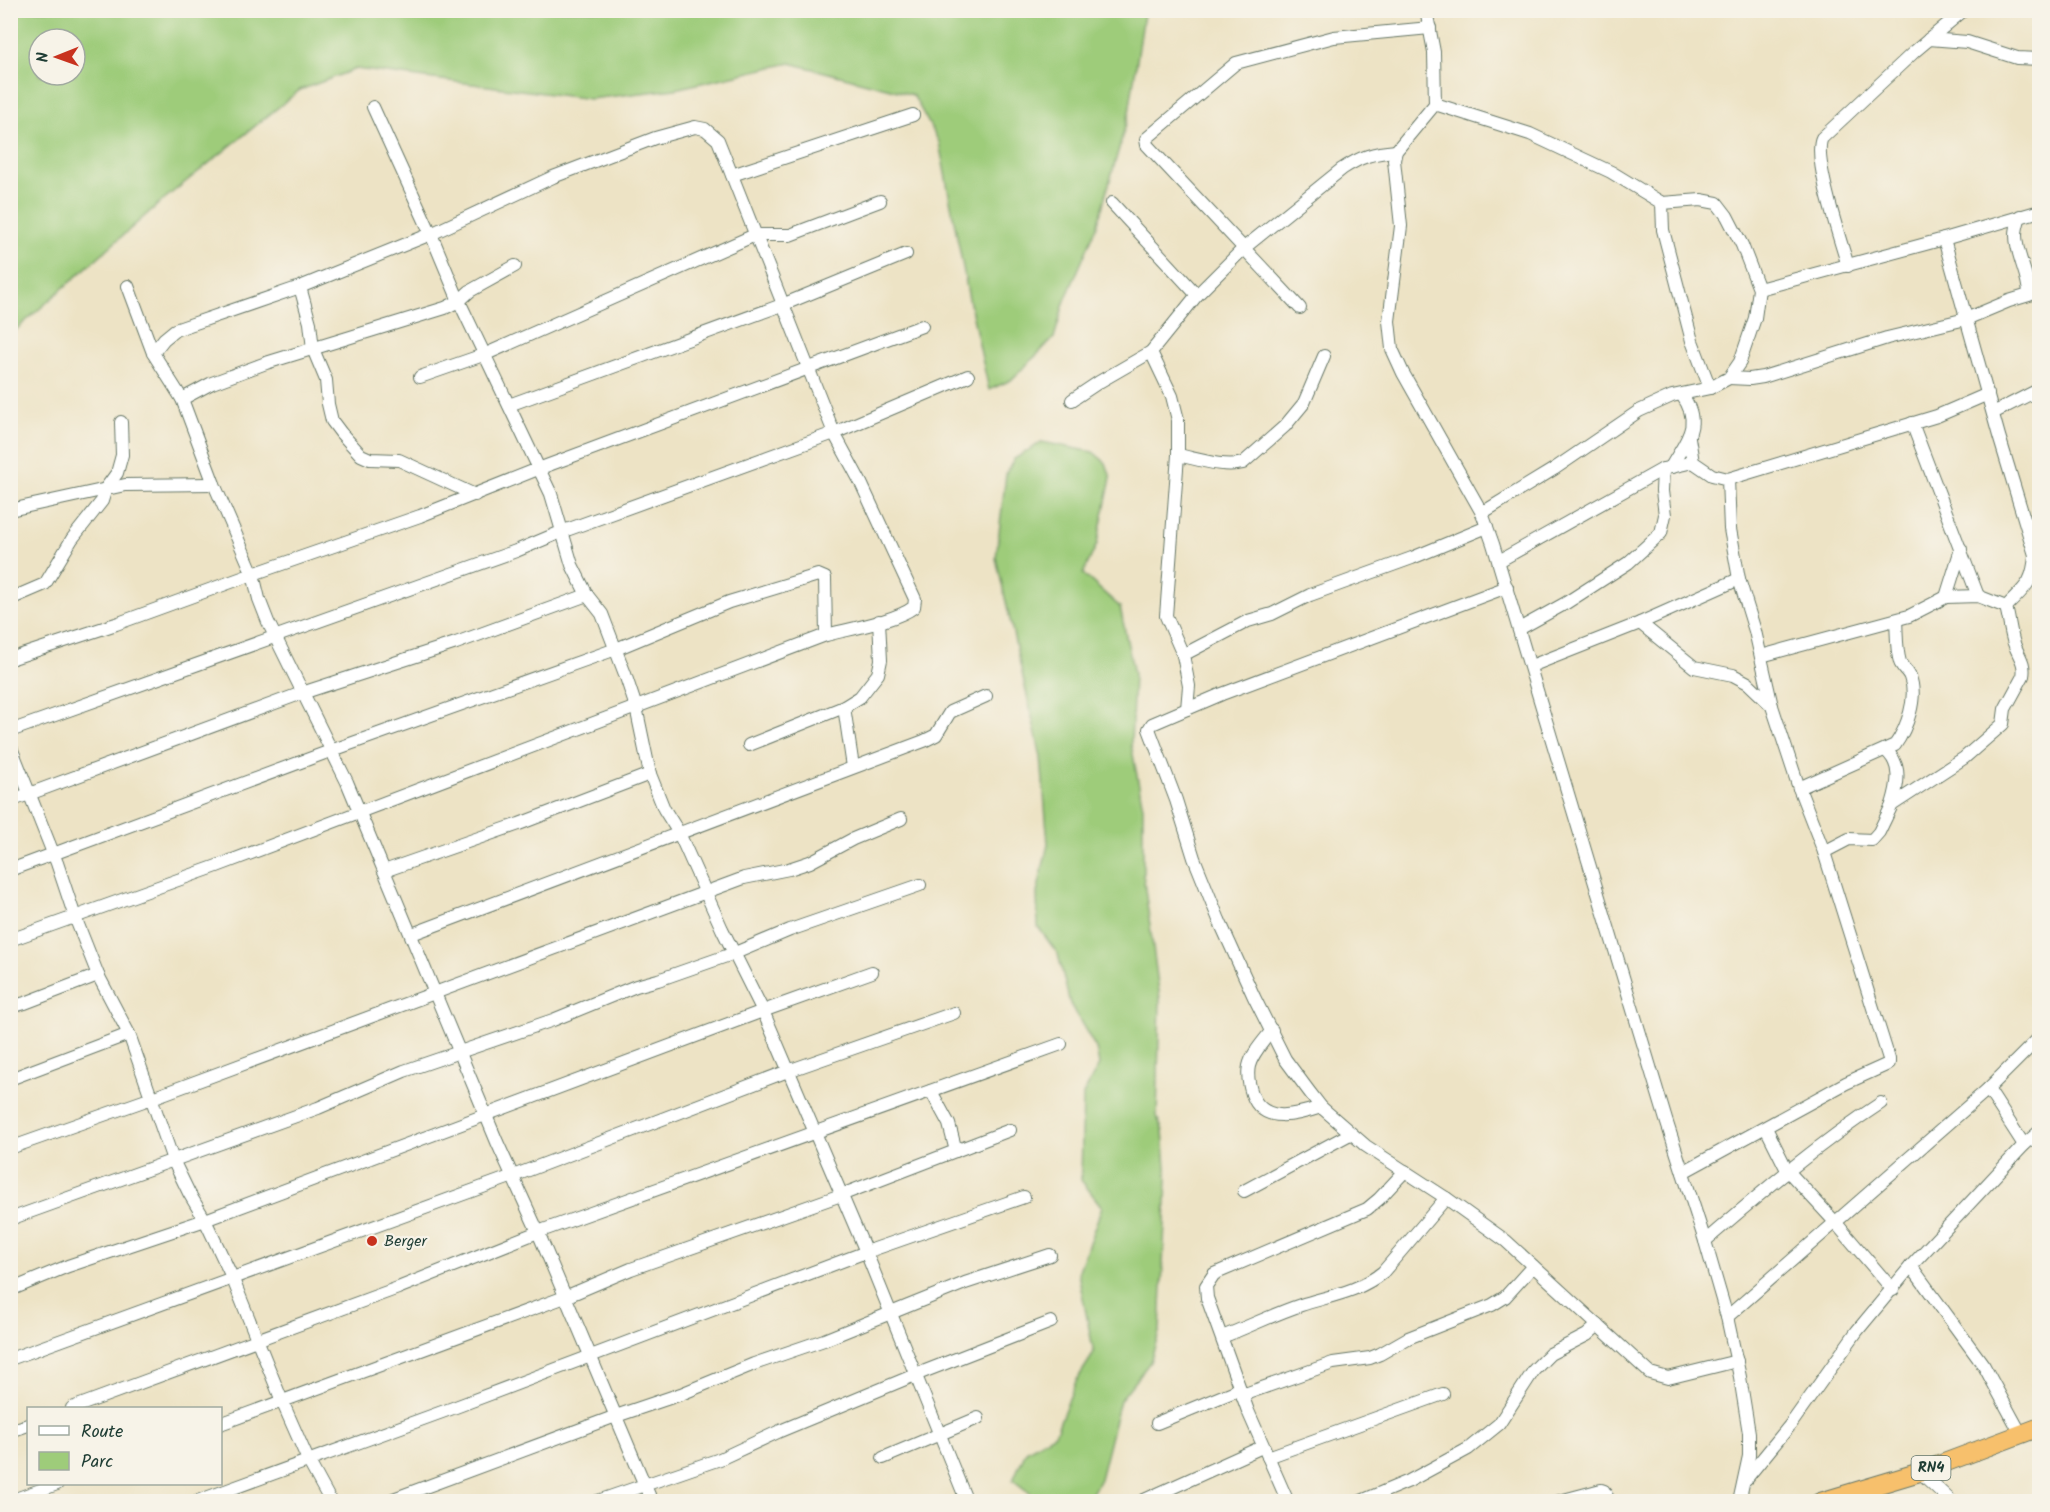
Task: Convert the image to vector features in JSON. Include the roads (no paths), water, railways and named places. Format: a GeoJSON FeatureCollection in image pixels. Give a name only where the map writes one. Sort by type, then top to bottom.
{"type":"FeatureCollection","features":[{"type":"Feature","properties":{"kind":"highway","name":"RN4"},"geometry":{"type":"LineString","coordinates":[[1820,1502],[1920,1472],[2040,1427]]}},
{"type":"Feature","properties":{"kind":"street"},"geometry":{"type":"LineString","coordinates":[[1426,10],[1436,70],[1435,104],[1396,151],[1394,160],[1401,226],[1390,304],[1391,341],[1403,373],[1482,513],[1487,527],[1705,1241],[1737,1360],[1746,1408],[1749,1456],[1739,1502]]}},
{"type":"Feature","properties":{"kind":"street"},"geometry":{"type":"LineString","coordinates":[[1848,266],[1823,177],[1819,144],[1830,130],[1964,10]]}},
{"type":"Feature","properties":{"kind":"street"},"geometry":{"type":"LineString","coordinates":[[1300,308],[1147,145],[1146,139],[1236,63],[1334,37],[1430,28]]}},
{"type":"Feature","properties":{"kind":"street"},"geometry":{"type":"LineString","coordinates":[[1929,39],[1967,42],[2017,58],[2040,59]]}},
{"type":"Feature","properties":{"kind":"street"},"geometry":{"type":"LineString","coordinates":[[1435,104],[1530,134],[1611,172],[1662,203],[1701,200],[1717,203],[1743,245],[1759,289],[1755,318],[1740,362],[1729,378],[1710,388],[1672,396],[1639,411],[1554,469],[1482,513]]}},
{"type":"Feature","properties":{"kind":"street"},"geometry":{"type":"LineString","coordinates":[[373,107],[459,301],[486,354],[493,375],[551,494],[572,565],[587,595],[602,614],[636,707],[650,774],[664,809],[679,833],[763,1011],[866,1252],[966,1499],[952,1502]]}},
{"type":"Feature","properties":{"kind":"street"},"geometry":{"type":"LineString","coordinates":[[732,175],[913,115]]}},
{"type":"Feature","properties":{"kind":"street"},"geometry":{"type":"LineString","coordinates":[[10,940],[217,866],[826,635],[879,621],[909,611],[914,607],[915,599],[861,483],[834,433],[807,369],[718,140],[705,129],[695,128],[655,138],[553,177],[431,234],[300,287],[175,330],[153,353]]}},
{"type":"Feature","properties":{"kind":"street"},"geometry":{"type":"LineString","coordinates":[[1072,400],[1151,352],[1197,295],[1244,248],[1342,169],[1359,158],[1374,153],[1396,151]]}},
{"type":"Feature","properties":{"kind":"street"},"geometry":{"type":"LineString","coordinates":[[420,376],[486,354],[755,235],[790,235],[880,201]]}},
{"type":"Feature","properties":{"kind":"street"},"geometry":{"type":"LineString","coordinates":[[1112,203],[1197,295]]}},
{"type":"Feature","properties":{"kind":"street"},"geometry":{"type":"LineString","coordinates":[[1662,203],[1663,231],[1692,341],[1710,388]]}},
{"type":"Feature","properties":{"kind":"street"},"geometry":{"type":"LineString","coordinates":[[1759,289],[2040,211]]}},
{"type":"Feature","properties":{"kind":"street"},"geometry":{"type":"LineString","coordinates":[[1729,378],[1750,379],[1827,358],[1887,338],[1966,319],[2029,295],[2028,279],[2016,244],[2020,216]]}},
{"type":"Feature","properties":{"kind":"street"},"geometry":{"type":"LineString","coordinates":[[1944,239],[1993,413],[2037,554],[2034,574],[2030,582],[2006,607]]}},
{"type":"Feature","properties":{"kind":"street"},"geometry":{"type":"LineString","coordinates":[[509,405],[782,304],[906,254]]}},
{"type":"Feature","properties":{"kind":"street"},"geometry":{"type":"LineString","coordinates":[[182,399],[212,383],[445,308],[515,266]]}},
{"type":"Feature","properties":{"kind":"street"},"geometry":{"type":"LineString","coordinates":[[128,286],[153,353],[182,399],[214,484],[253,574],[268,622],[302,693],[333,750],[652,1502]]}},
{"type":"Feature","properties":{"kind":"street"},"geometry":{"type":"LineString","coordinates":[[300,287],[310,322],[313,349],[326,380],[332,421],[361,455],[370,459],[399,460],[475,495]]}},
{"type":"Feature","properties":{"kind":"street"},"geometry":{"type":"LineString","coordinates":[[10,659],[116,624],[475,495],[538,469],[922,326]]}},
{"type":"Feature","properties":{"kind":"street"},"geometry":{"type":"LineString","coordinates":[[1151,352],[1172,396],[1178,420],[1178,455],[1166,616],[1183,655],[1189,686],[1187,709]]}},
{"type":"Feature","properties":{"kind":"street"},"geometry":{"type":"LineString","coordinates":[[1178,455],[1215,462],[1243,463],[1285,426],[1299,410],[1309,393],[1324,356]]}},
{"type":"Feature","properties":{"kind":"street"},"geometry":{"type":"LineString","coordinates":[[1740,362],[1750,379]]}},
{"type":"Feature","properties":{"kind":"street"},"geometry":{"type":"LineString","coordinates":[[1686,393],[1702,369]]}},
{"type":"Feature","properties":{"kind":"street"},"geometry":{"type":"LineString","coordinates":[[10,731],[516,551],[561,532],[834,433],[968,376]]}},
{"type":"Feature","properties":{"kind":"street"},"geometry":{"type":"LineString","coordinates":[[1993,413],[2038,392]]}},
{"type":"Feature","properties":{"kind":"street"},"geometry":{"type":"LineString","coordinates":[[1686,393],[1693,414],[1689,438],[1693,462],[1712,475],[1728,479],[1937,416],[1988,394]]}},
{"type":"Feature","properties":{"kind":"street"},"geometry":{"type":"LineString","coordinates":[[10,599],[45,584],[72,539],[102,501],[106,488],[117,473],[122,455],[121,423]]}},
{"type":"Feature","properties":{"kind":"street"},"geometry":{"type":"LineString","coordinates":[[1912,423],[1978,596]]}},
{"type":"Feature","properties":{"kind":"street"},"geometry":{"type":"LineString","coordinates":[[1520,629],[1566,603],[1628,563],[1661,532],[1665,515],[1662,491],[1667,468],[1689,438]]}},
{"type":"Feature","properties":{"kind":"street"},"geometry":{"type":"LineString","coordinates":[[1498,561],[1667,468],[1693,462]]}},
{"type":"Feature","properties":{"kind":"street"},"geometry":{"type":"LineString","coordinates":[[1683,1172],[1846,1083],[1889,1063],[1886,1047],[1824,852],[1799,788],[1772,706],[1761,656],[1739,579],[1730,529],[1728,479]]}},
{"type":"Feature","properties":{"kind":"street"},"geometry":{"type":"LineString","coordinates":[[10,510],[125,485],[214,484]]}},
{"type":"Feature","properties":{"kind":"street"},"geometry":{"type":"LineString","coordinates":[[1183,655],[1248,621],[1272,614],[1310,595],[1412,558],[1487,527]]}},
{"type":"Feature","properties":{"kind":"street"},"geometry":{"type":"LineString","coordinates":[[1946,597],[1961,549]]}},
{"type":"Feature","properties":{"kind":"street"},"geometry":{"type":"LineString","coordinates":[[10,870],[333,750],[616,649],[729,602],[818,575],[825,578],[826,635]]}},
{"type":"Feature","properties":{"kind":"street"},"geometry":{"type":"LineString","coordinates":[[1531,666],[1640,623],[1739,579]]}},
{"type":"Feature","properties":{"kind":"street"},"geometry":{"type":"LineString","coordinates":[[1507,587],[1222,694],[1152,724],[1149,729],[1208,892],[1254,997],[1272,1030],[1284,1059],[1321,1107],[1350,1134],[1506,1241],[1650,1373],[1668,1378],[1737,1360]]}},
{"type":"Feature","properties":{"kind":"street"},"geometry":{"type":"LineString","coordinates":[[10,801],[302,693],[456,642],[587,595]]}},
{"type":"Feature","properties":{"kind":"street"},"geometry":{"type":"LineString","coordinates":[[1761,656],[1839,633],[1896,620],[1934,605],[1946,597],[1978,596],[2006,607]]}},
{"type":"Feature","properties":{"kind":"street"},"geometry":{"type":"LineString","coordinates":[[1892,805],[1964,758],[2003,724],[2006,709],[2024,670],[2024,663],[2013,642],[2006,607]]}},
{"type":"Feature","properties":{"kind":"street"},"geometry":{"type":"LineString","coordinates":[[1799,788],[1895,745],[1901,736],[1911,701],[1912,683],[1909,674],[1900,664],[1896,620]]}},
{"type":"Feature","properties":{"kind":"street"},"geometry":{"type":"LineString","coordinates":[[749,745],[844,707],[860,697],[878,674],[881,660],[879,621]]}},
{"type":"Feature","properties":{"kind":"street"},"geometry":{"type":"LineString","coordinates":[[1640,623],[1694,667],[1733,675],[1748,684],[1772,706]]}},
{"type":"Feature","properties":{"kind":"street"},"geometry":{"type":"LineString","coordinates":[[412,934],[936,735],[950,712],[986,696]]}},
{"type":"Feature","properties":{"kind":"street"},"geometry":{"type":"LineString","coordinates":[[844,707],[853,767]]}},
{"type":"Feature","properties":{"kind":"street"},"geometry":{"type":"LineString","coordinates":[[10,745],[98,975],[129,1034],[173,1160],[232,1277],[282,1401],[308,1460],[331,1502]]}},
{"type":"Feature","properties":{"kind":"street"},"geometry":{"type":"LineString","coordinates":[[1824,852],[1849,839],[1872,840],[1879,832],[1892,805],[1898,779],[1891,754],[1885,750]]}},
{"type":"Feature","properties":{"kind":"street"},"geometry":{"type":"LineString","coordinates":[[384,871],[519,824],[650,774]]}},
{"type":"Feature","properties":{"kind":"street"},"geometry":{"type":"LineString","coordinates":[[10,1148],[152,1098],[744,878],[789,869],[810,862],[853,839],[901,819]]}},
{"type":"Feature","properties":{"kind":"street"},"geometry":{"type":"LineString","coordinates":[[10,1219],[318,1108],[404,1071],[553,1020],[636,986],[735,953],[790,930],[920,885]]}},
{"type":"Feature","properties":{"kind":"street"},"geometry":{"type":"LineString","coordinates":[[10,1290],[68,1266],[205,1220],[873,972]]}},
{"type":"Feature","properties":{"kind":"street"},"geometry":{"type":"LineString","coordinates":[[10,1007],[25,1004],[98,975]]}},
{"type":"Feature","properties":{"kind":"street"},"geometry":{"type":"LineString","coordinates":[[10,1359],[513,1176],[788,1071],[954,1013]]}},
{"type":"Feature","properties":{"kind":"street"},"geometry":{"type":"LineString","coordinates":[[1272,1030],[1249,1065],[1250,1087],[1260,1109],[1269,1113],[1289,1114],[1321,1107]]}},
{"type":"Feature","properties":{"kind":"street"},"geometry":{"type":"LineString","coordinates":[[10,1079],[129,1034]]}},
{"type":"Feature","properties":{"kind":"street"},"geometry":{"type":"LineString","coordinates":[[1726,1317],[1988,1089],[2040,1036]]}},
{"type":"Feature","properties":{"kind":"street"},"geometry":{"type":"LineString","coordinates":[[75,1407],[398,1288],[538,1232],[1061,1044]]}},
{"type":"Feature","properties":{"kind":"street"},"geometry":{"type":"LineString","coordinates":[[1988,1089],[2024,1145]]}},
{"type":"Feature","properties":{"kind":"street"},"geometry":{"type":"LineString","coordinates":[[931,1091],[949,1124],[956,1151]]}},
{"type":"Feature","properties":{"kind":"street"},"geometry":{"type":"LineString","coordinates":[[1705,1241],[1787,1170],[1844,1127],[1881,1103]]}},
{"type":"Feature","properties":{"kind":"street"},"geometry":{"type":"LineString","coordinates":[[1766,1128],[1787,1170],[1893,1290]]}},
{"type":"Feature","properties":{"kind":"street"},"geometry":{"type":"LineString","coordinates":[[222,1423],[565,1297],[631,1269],[841,1195],[1010,1130]]}},
{"type":"Feature","properties":{"kind":"street"},"geometry":{"type":"LineString","coordinates":[[1745,1480],[1791,1424],[1857,1331],[1911,1266],[2024,1145],[2040,1131]]}},
{"type":"Feature","properties":{"kind":"street"},"geometry":{"type":"LineString","coordinates":[[1244,1191],[1350,1134]]}},
{"type":"Feature","properties":{"kind":"street"},"geometry":{"type":"LineString","coordinates":[[1288,1502],[1241,1392],[1207,1298],[1206,1286],[1214,1274],[1366,1209],[1405,1172]]}},
{"type":"Feature","properties":{"kind":"street"},"geometry":{"type":"LineString","coordinates":[[195,1502],[453,1408],[866,1252],[1024,1197]]}},
{"type":"Feature","properties":{"kind":"street"},"geometry":{"type":"LineString","coordinates":[[1222,1337],[1300,1305],[1337,1296],[1372,1281],[1383,1272],[1446,1198]]}},
{"type":"Feature","properties":{"kind":"street"},"geometry":{"type":"LineString","coordinates":[[385,1502],[681,1394],[965,1283],[1050,1255]]}},
{"type":"Feature","properties":{"kind":"street"},"geometry":{"type":"LineString","coordinates":[[1157,1422],[1333,1363],[1370,1358],[1380,1354],[1408,1338],[1492,1305],[1505,1296],[1533,1266]]}},
{"type":"Feature","properties":{"kind":"street"},"geometry":{"type":"LineString","coordinates":[[1911,1266],[1984,1366],[2021,1434]]}},
{"type":"Feature","properties":{"kind":"street"},"geometry":{"type":"LineString","coordinates":[[595,1502],[720,1459],[780,1431],[915,1375],[1051,1322]]}},
{"type":"Feature","properties":{"kind":"street"},"geometry":{"type":"LineString","coordinates":[[1359,1502],[1409,1481],[1468,1449],[1499,1424],[1534,1370],[1550,1354],[1587,1335],[1598,1325]]}},
{"type":"Feature","properties":{"kind":"street"},"geometry":{"type":"LineString","coordinates":[[1140,1502],[1265,1452],[1443,1394]]}},
{"type":"Feature","properties":{"kind":"street"},"geometry":{"type":"LineString","coordinates":[[883,1458],[978,1418]]}},
{"type":"Feature","properties":{"kind":"street"},"geometry":{"type":"LineString","coordinates":[[10,1431],[27,1425]]}},
{"type":"Feature","properties":{"kind":"street"},"geometry":{"type":"LineString","coordinates":[[1920,1472],[1952,1502]]}},
{"type":"Feature","properties":{"kind":"street"},"geometry":{"type":"LineString","coordinates":[[11,1501],[54,1485]]}},
{"type":"Feature","properties":{"kind":"street"},"geometry":{"type":"LineString","coordinates":[[1556,1502],[1601,1490],[1610,1502]]}},
{"type":"Feature","properties":{"kind":"place","name":"Berger"},"geometry":{"type":"Point","coordinates":[372,1241]}}]}
